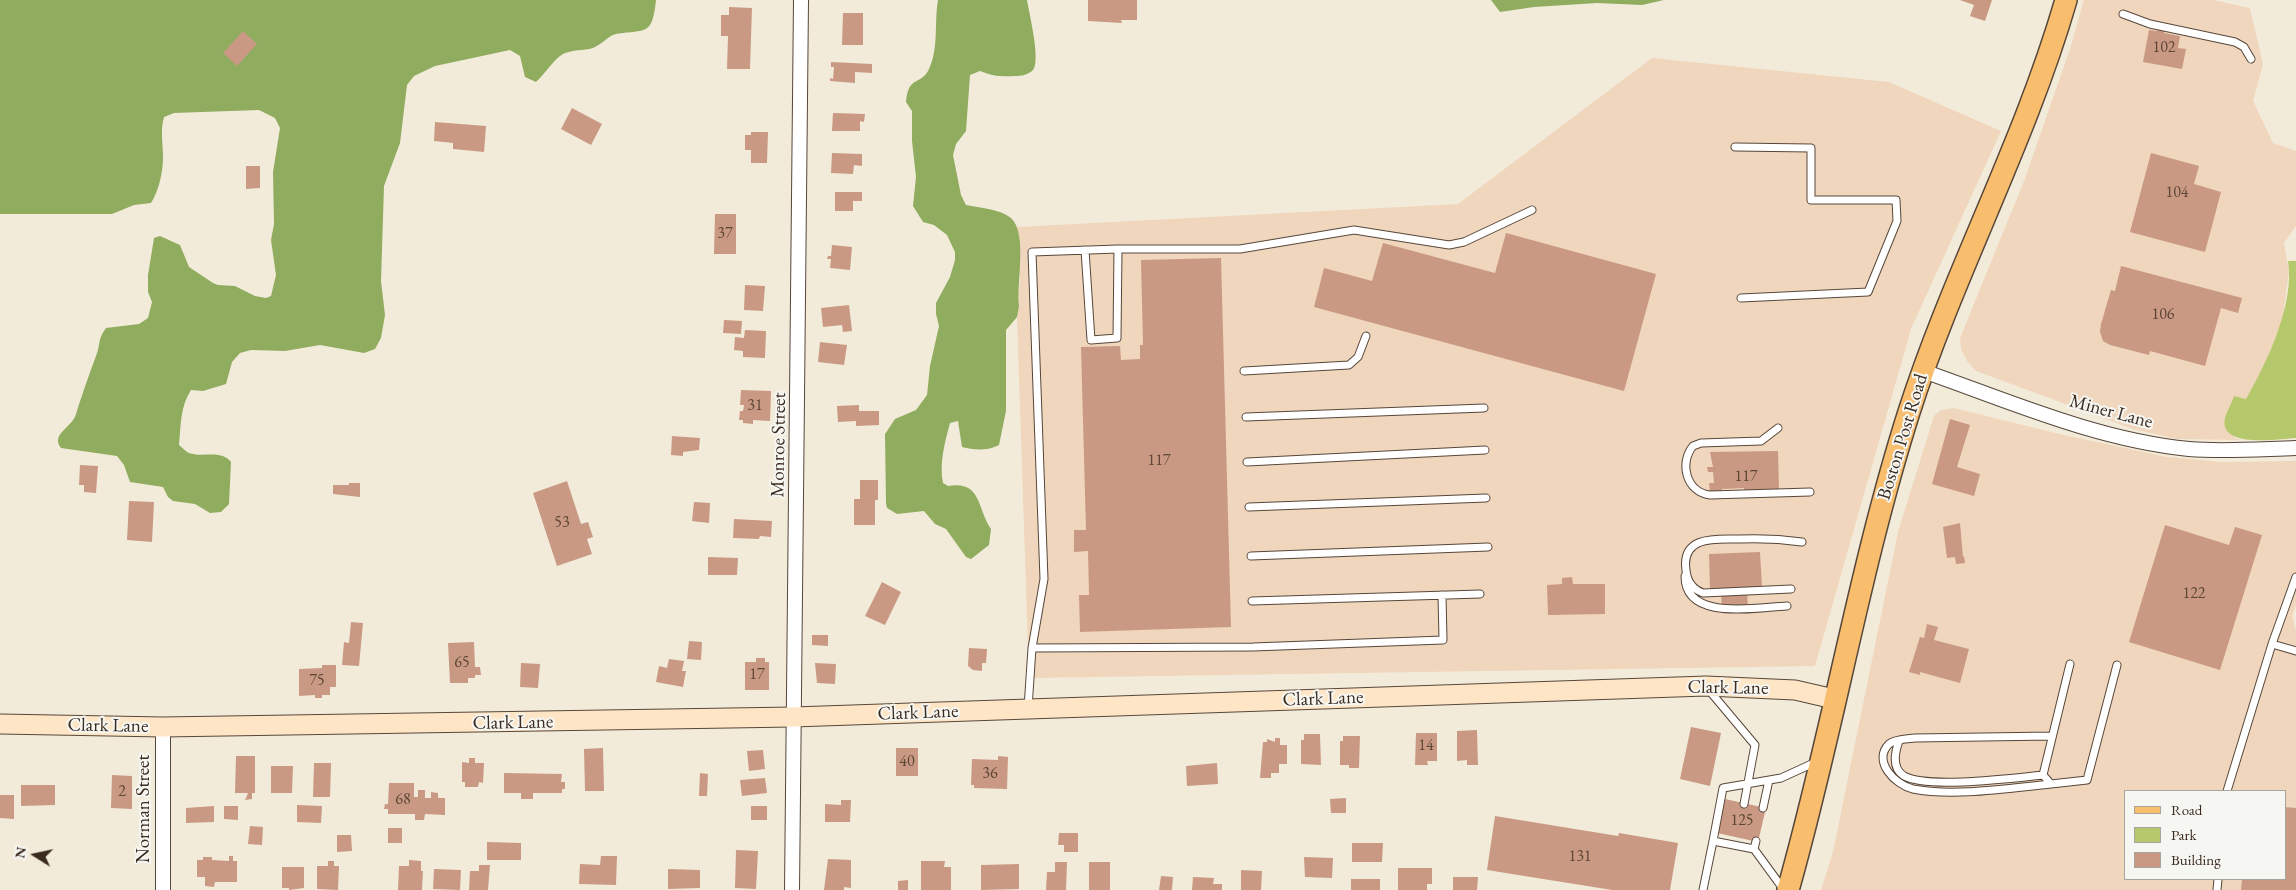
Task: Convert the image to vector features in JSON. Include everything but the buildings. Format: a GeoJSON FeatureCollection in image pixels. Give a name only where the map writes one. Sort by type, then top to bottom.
{"type":"FeatureCollection","features":[{"type":"Feature","properties":{"kind":"main road","name":"Boston Post Road"},"geometry":{"type":"LineString","coordinates":[[1788,890],[1808,821],[1873,533],[1923,371],[2014,152],[2053,46],[2066,0]]}},
{"type":"Feature","properties":{"kind":"main road","name":"Clark Lane"},"geometry":{"type":"LineString","coordinates":[[0,724],[163,727],[792,717],[1706,686],[1795,690],[1834,700]]}},
{"type":"Feature","properties":{"kind":"street","name":"Monroe Street"},"geometry":{"type":"LineString","coordinates":[[792,890],[792,717],[798,426],[801,0]]}},
{"type":"Feature","properties":{"kind":"street","name":"Miner Lane"},"geometry":{"type":"LineString","coordinates":[[1923,371],[2067,421],[2133,440],[2191,449],[2296,448]]}},
{"type":"Feature","properties":{"kind":"street","name":"Norman Street"},"geometry":{"type":"LineString","coordinates":[[163,727],[163,890]]}},
{"type":"Feature","properties":{"kind":"lane"},"geometry":{"type":"LineString","coordinates":[[2123,14],[2150,24],[2235,42],[2244,47],[2251,59]]}},
{"type":"Feature","properties":{"kind":"lane"},"geometry":{"type":"LineString","coordinates":[[1736,147],[1811,148],[1811,200],[1896,200],[1897,221],[1868,292],[1741,298]]}},
{"type":"Feature","properties":{"kind":"lane"},"geometry":{"type":"LineString","coordinates":[[1028,709],[1032,648],[1044,579],[1032,252],[1118,249],[1240,249],[1354,230],[1449,245],[1464,242],[1532,210]]}},
{"type":"Feature","properties":{"kind":"lane"},"geometry":{"type":"LineString","coordinates":[[1085,250],[1091,340],[1117,338],[1118,249]]}},
{"type":"Feature","properties":{"kind":"lane"},"geometry":{"type":"LineString","coordinates":[[1244,371],[1349,365],[1358,357],[1366,336]]}},
{"type":"Feature","properties":{"kind":"lane"},"geometry":{"type":"LineString","coordinates":[[1246,417],[1484,408]]}},
{"type":"Feature","properties":{"kind":"lane"},"geometry":{"type":"LineString","coordinates":[[1778,428],[1761,441],[1693,446],[1687,460],[1690,484],[1699,492],[1710,495],[1810,492]]}},
{"type":"Feature","properties":{"kind":"lane"},"geometry":{"type":"LineString","coordinates":[[1248,462],[1484,450]]}},
{"type":"Feature","properties":{"kind":"lane"},"geometry":{"type":"LineString","coordinates":[[1249,507],[1486,498]]}},
{"type":"Feature","properties":{"kind":"lane"},"geometry":{"type":"LineString","coordinates":[[1787,606],[1720,609],[1706,607],[1694,599],[1686,587],[1685,563],[1690,549],[1703,540],[1771,538],[1802,542]]}},
{"type":"Feature","properties":{"kind":"lane"},"geometry":{"type":"LineString","coordinates":[[1250,556],[1488,547]]}},
{"type":"Feature","properties":{"kind":"lane"},"geometry":{"type":"LineString","coordinates":[[1685,563],[1688,581],[1692,587],[1703,593],[1791,589]]}},
{"type":"Feature","properties":{"kind":"lane"},"geometry":{"type":"LineString","coordinates":[[2227,790],[2272,644],[2296,577]]}},
{"type":"Feature","properties":{"kind":"lane"},"geometry":{"type":"LineString","coordinates":[[1252,601],[1480,594]]}},
{"type":"Feature","properties":{"kind":"lane"},"geometry":{"type":"LineString","coordinates":[[1032,648],[1254,647],[1443,640],[1442,595]]}},
{"type":"Feature","properties":{"kind":"lane"},"geometry":{"type":"LineString","coordinates":[[2272,644],[2296,651]]}},
{"type":"Feature","properties":{"kind":"lane"},"geometry":{"type":"LineString","coordinates":[[2043,776],[2070,664]]}},
{"type":"Feature","properties":{"kind":"lane"},"geometry":{"type":"LineString","coordinates":[[2052,736],[1915,738],[1888,745],[1884,758],[1887,772],[1897,783],[1913,789],[1965,792],[2087,780],[2117,665]]}},
{"type":"Feature","properties":{"kind":"lane"},"geometry":{"type":"LineString","coordinates":[[1706,686],[1755,745],[1744,804]]}},
{"type":"Feature","properties":{"kind":"lane"},"geometry":{"type":"LineString","coordinates":[[1899,741],[1894,756],[1897,769],[1904,776],[1918,780],[1964,782],[2043,776],[2051,784]]}},
{"type":"Feature","properties":{"kind":"lane"},"geometry":{"type":"LineString","coordinates":[[1703,890],[1723,788],[1781,778],[1821,760]]}},
{"type":"Feature","properties":{"kind":"lane"},"geometry":{"type":"LineString","coordinates":[[1763,808],[1769,780]]}},
{"type":"Feature","properties":{"kind":"lane"},"geometry":{"type":"LineString","coordinates":[[1713,840],[1735,841],[1754,849],[1784,890]]}},
{"type":"Feature","properties":{"kind":"lane"},"geometry":{"type":"LineString","coordinates":[[1754,849],[1756,842]]}},
{"type":"Feature","properties":{"kind":"shaded area"},"geometry":{"type":"Polygon","coordinates":[[[2084,0],[2213,0],[2250,8],[2263,64],[2253,101],[2273,143],[2296,151],[2296,226],[2284,243],[2289,271],[2282,323],[2259,377],[2246,399],[2234,396],[2234,438],[2243,440],[2177,439],[2133,429],[1976,371],[1967,361],[1961,349],[1960,338],[2024,181],[2070,49],[2084,0]]]}},
{"type":"Feature","properties":{"kind":"shaded area"},"geometry":{"type":"Polygon","coordinates":[[[1652,58],[1889,82],[2001,131],[1911,329],[1815,666],[1029,678],[1017,317],[1020,278],[1017,227],[1458,204],[1652,58]]]}},
{"type":"Feature","properties":{"kind":"shaded area"},"geometry":{"type":"Polygon","coordinates":[[[1954,408],[2055,433],[2167,457],[2222,462],[2296,461],[2296,605],[2292,616],[2296,631],[2296,890],[1821,890],[1833,852],[1898,532],[1934,416],[1941,410],[1954,408]]]}},
{"type":"Feature","properties":{"kind":"green space"},"geometry":{"type":"Polygon","coordinates":[[[0,0],[656,0],[652,20],[646,29],[616,34],[593,48],[570,51],[563,54],[536,82],[525,77],[520,56],[510,50],[435,66],[414,76],[407,85],[400,143],[384,186],[381,281],[385,315],[381,338],[375,349],[364,353],[320,345],[285,351],[251,350],[240,353],[232,362],[226,384],[203,391],[191,390],[183,410],[179,445],[189,453],[222,456],[231,462],[229,504],[221,512],[210,513],[195,504],[173,501],[168,497],[163,487],[130,482],[124,465],[117,456],[61,448],[58,439],[74,419],[103,332],[106,328],[139,324],[148,318],[152,302],[148,292],[148,275],[154,238],[160,236],[180,245],[189,267],[213,283],[235,286],[255,296],[266,298],[271,296],[276,275],[271,240],[274,224],[273,172],[280,128],[275,118],[259,110],[174,113],[164,117],[162,169],[160,181],[151,203],[134,205],[112,214],[0,214],[0,0]]]}},
{"type":"Feature","properties":{"kind":"green space"},"geometry":{"type":"Polygon","coordinates":[[[938,0],[1027,0],[1036,57],[1033,70],[1020,76],[993,75],[980,71],[970,75],[966,131],[956,144],[953,155],[961,195],[966,205],[996,211],[1011,218],[1016,225],[1020,247],[1019,306],[1017,317],[1006,330],[1006,411],[999,445],[981,449],[962,447],[958,421],[950,423],[943,453],[943,483],[948,486],[959,485],[967,487],[973,492],[991,529],[989,545],[971,559],[966,557],[946,529],[935,524],[924,511],[897,514],[887,508],[886,503],[885,434],[895,419],[916,410],[927,395],[930,366],[939,326],[936,303],[950,277],[955,260],[955,252],[947,235],[934,225],[923,222],[913,206],[916,177],[912,141],[912,111],[906,102],[909,88],[926,74],[932,61],[938,0]]]}},
{"type":"Feature","properties":{"kind":"green space"},"geometry":{"type":"Polygon","coordinates":[[[1491,0],[1664,0],[1642,5],[1597,3],[1534,7],[1500,12],[1491,0]]]}},
{"type":"Feature","properties":{"kind":"green space"},"geometry":{"type":"Polygon","coordinates":[[[2288,261],[2296,261],[2296,438],[2252,440],[2240,438],[2231,434],[2225,428],[2225,418],[2234,396],[2246,399],[2270,350],[2283,314],[2287,296],[2288,261]]]}}]}
